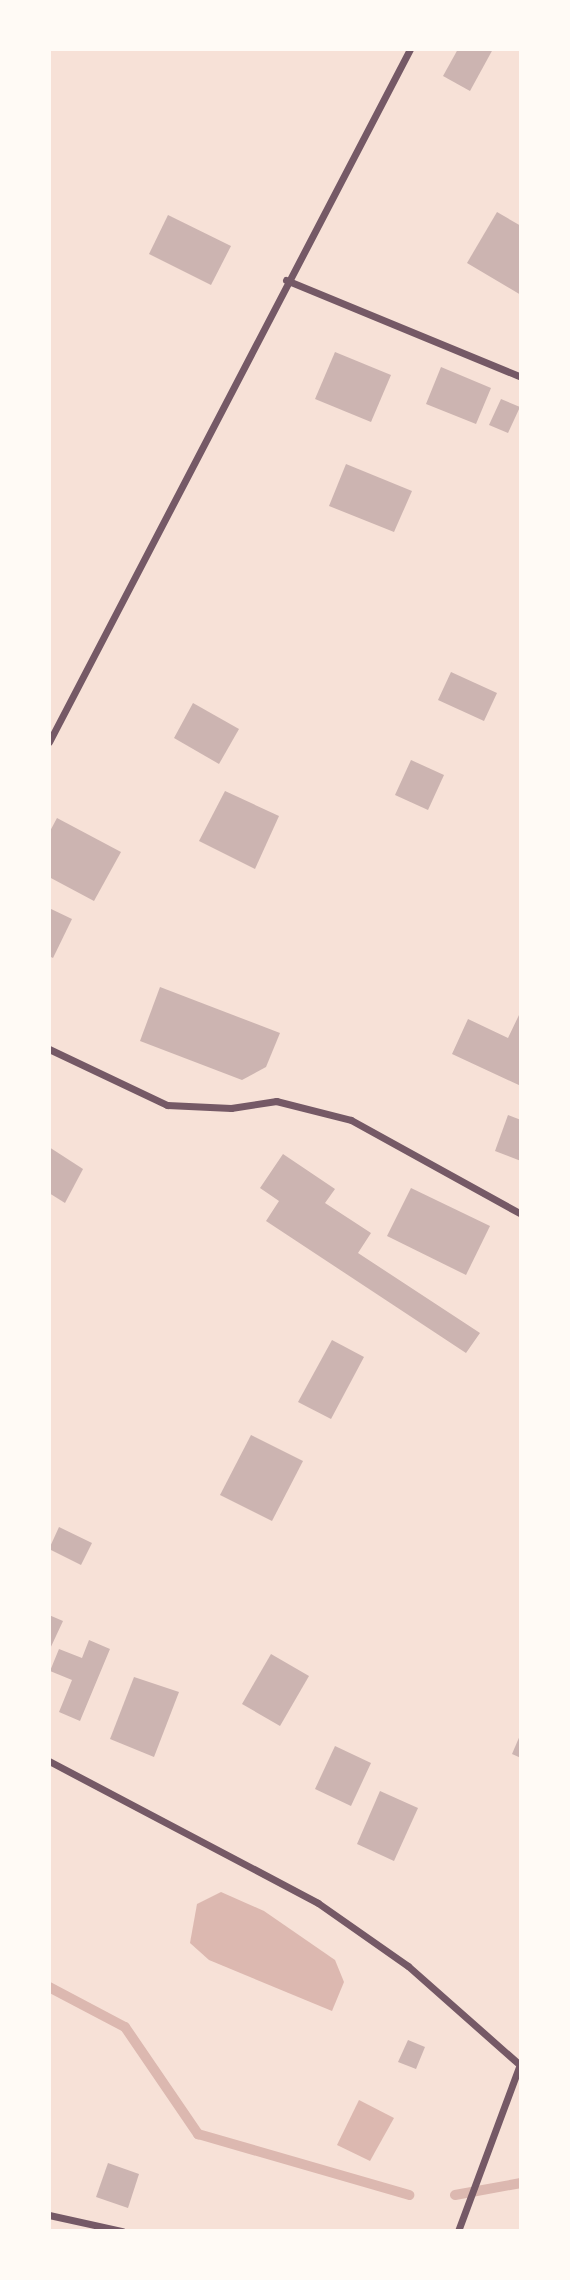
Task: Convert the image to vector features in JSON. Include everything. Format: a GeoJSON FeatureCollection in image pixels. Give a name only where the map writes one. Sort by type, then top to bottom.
{"type":"FeatureCollection","features":[{"type":"Feature","properties":{"kind":"street"},"geometry":{"type":"LineString","coordinates":[[49,743],[286,280],[410,49]]}},
{"type":"Feature","properties":{"kind":"street"},"geometry":{"type":"LineString","coordinates":[[286,280],[521,377]]}},
{"type":"Feature","properties":{"kind":"street"},"geometry":{"type":"LineString","coordinates":[[49,1049],[167,1105],[231,1108],[276,1101],[351,1120],[521,1214]]}},
{"type":"Feature","properties":{"kind":"street"},"geometry":{"type":"LineString","coordinates":[[49,1761],[318,1903],[418,1974],[520,2063],[458,2231]]}},
{"type":"Feature","properties":{"kind":"street"},"geometry":{"type":"LineString","coordinates":[[49,2215],[122,2231]]}},
{"type":"Feature","properties":{"kind":"shaded area"},"geometry":{"type":"Polygon","coordinates":[[[221,1892],[264,1911],[335,1960],[344,1982],[332,2011],[209,1960],[190,1943],[197,1904],[221,1892]]]}},
{"type":"Feature","properties":{"kind":"shaded area"},"geometry":{"type":"Polygon","coordinates":[[[359,2100],[394,2118],[370,2161],[337,2145],[359,2100]]]}},
{"type":"Feature","properties":{"kind":"building"},"geometry":{"type":"Polygon","coordinates":[[[458,49],[493,49],[470,91],[443,76],[458,49]]]}},
{"type":"Feature","properties":{"kind":"building"},"geometry":{"type":"Polygon","coordinates":[[[497,212],[521,226],[521,295],[467,263],[497,212]]]}},
{"type":"Feature","properties":{"kind":"building"},"geometry":{"type":"Polygon","coordinates":[[[168,215],[231,246],[211,285],[149,254],[168,215]]]}},
{"type":"Feature","properties":{"kind":"building"},"geometry":{"type":"Polygon","coordinates":[[[335,352],[391,375],[371,422],[315,399],[335,352]]]}},
{"type":"Feature","properties":{"kind":"building"},"geometry":{"type":"Polygon","coordinates":[[[441,367],[491,388],[476,424],[426,404],[441,367]]]}},
{"type":"Feature","properties":{"kind":"building"},"geometry":{"type":"Polygon","coordinates":[[[501,399],[520,407],[508,433],[489,425],[501,399]]]}},
{"type":"Feature","properties":{"kind":"building"},"geometry":{"type":"Polygon","coordinates":[[[346,464],[412,491],[394,532],[329,506],[346,464]]]}},
{"type":"Feature","properties":{"kind":"building"},"geometry":{"type":"Polygon","coordinates":[[[451,672],[497,693],[484,721],[438,700],[451,672]]]}},
{"type":"Feature","properties":{"kind":"building"},"geometry":{"type":"Polygon","coordinates":[[[193,703],[239,729],[219,764],[174,738],[193,703]]]}},
{"type":"Feature","properties":{"kind":"building"},"geometry":{"type":"Polygon","coordinates":[[[411,760],[444,775],[428,810],[395,795],[411,760]]]}},
{"type":"Feature","properties":{"kind":"building"},"geometry":{"type":"Polygon","coordinates":[[[225,791],[279,816],[255,869],[199,841],[225,791]]]}},
{"type":"Feature","properties":{"kind":"building"},"geometry":{"type":"Polygon","coordinates":[[[57,818],[121,852],[94,901],[49,877],[49,833],[57,818]]]}},
{"type":"Feature","properties":{"kind":"building"},"geometry":{"type":"Polygon","coordinates":[[[49,908],[72,919],[53,958],[49,956],[49,908]]]}},
{"type":"Feature","properties":{"kind":"building"},"geometry":{"type":"Polygon","coordinates":[[[160,987],[280,1033],[266,1067],[242,1080],[140,1041],[160,987]]]}},
{"type":"Feature","properties":{"kind":"building"},"geometry":{"type":"Polygon","coordinates":[[[519,1015],[521,1086],[452,1054],[468,1019],[508,1038],[519,1015]]]}},
{"type":"Feature","properties":{"kind":"building"},"geometry":{"type":"Polygon","coordinates":[[[508,1115],[521,1120],[521,1161],[495,1151],[508,1115]]]}},
{"type":"Feature","properties":{"kind":"building"},"geometry":{"type":"Polygon","coordinates":[[[49,1147],[83,1169],[65,1203],[49,1193],[49,1147]]]}},
{"type":"Feature","properties":{"kind":"building"},"geometry":{"type":"Polygon","coordinates":[[[283,1154],[335,1189],[325,1203],[371,1233],[358,1253],[480,1333],[466,1353],[266,1221],[279,1201],[260,1188],[283,1154]]]}},
{"type":"Feature","properties":{"kind":"building"},"geometry":{"type":"Polygon","coordinates":[[[411,1188],[490,1226],[466,1275],[387,1236],[411,1188]]]}},
{"type":"Feature","properties":{"kind":"building"},"geometry":{"type":"Polygon","coordinates":[[[332,1340],[364,1357],[331,1419],[298,1402],[332,1340]]]}},
{"type":"Feature","properties":{"kind":"building"},"geometry":{"type":"Polygon","coordinates":[[[251,1435],[303,1461],[272,1521],[220,1495],[251,1435]]]}},
{"type":"Feature","properties":{"kind":"building"},"geometry":{"type":"Polygon","coordinates":[[[59,1527],[92,1543],[81,1565],[49,1549],[59,1527]]]}},
{"type":"Feature","properties":{"kind":"building"},"geometry":{"type":"Polygon","coordinates":[[[49,1615],[63,1621],[49,1651],[49,1615]]]}},
{"type":"Feature","properties":{"kind":"building"},"geometry":{"type":"Polygon","coordinates":[[[89,1640],[110,1649],[80,1721],[59,1712],[72,1680],[50,1671],[59,1649],[82,1658],[89,1640]]]}},
{"type":"Feature","properties":{"kind":"building"},"geometry":{"type":"Polygon","coordinates":[[[271,1654],[309,1676],[280,1726],[242,1704],[271,1654]]]}},
{"type":"Feature","properties":{"kind":"building"},"geometry":{"type":"Polygon","coordinates":[[[134,1677],[179,1692],[154,1757],[110,1739],[134,1677]]]}},
{"type":"Feature","properties":{"kind":"building"},"geometry":{"type":"Polygon","coordinates":[[[521,1733],[521,1758],[512,1754],[521,1733]]]}},
{"type":"Feature","properties":{"kind":"building"},"geometry":{"type":"Polygon","coordinates":[[[335,1746],[371,1763],[351,1806],[315,1789],[335,1746]]]}},
{"type":"Feature","properties":{"kind":"building"},"geometry":{"type":"Polygon","coordinates":[[[380,1791],[418,1808],[394,1861],[357,1844],[380,1791]]]}},
{"type":"Feature","properties":{"kind":"building"},"geometry":{"type":"Polygon","coordinates":[[[408,2040],[425,2047],[416,2069],[398,2062],[408,2040]]]}},
{"type":"Feature","properties":{"kind":"building"},"geometry":{"type":"Polygon","coordinates":[[[108,2163],[139,2174],[128,2208],[96,2197],[108,2163]]]}},
{"type":"Feature","properties":{"kind":"waterway"},"geometry":{"type":"LineString","coordinates":[[49,1987],[125,2027],[198,2134],[409,2195]]}},
{"type":"Feature","properties":{"kind":"waterway"},"geometry":{"type":"LineString","coordinates":[[455,2195],[521,2183]]}}]}
